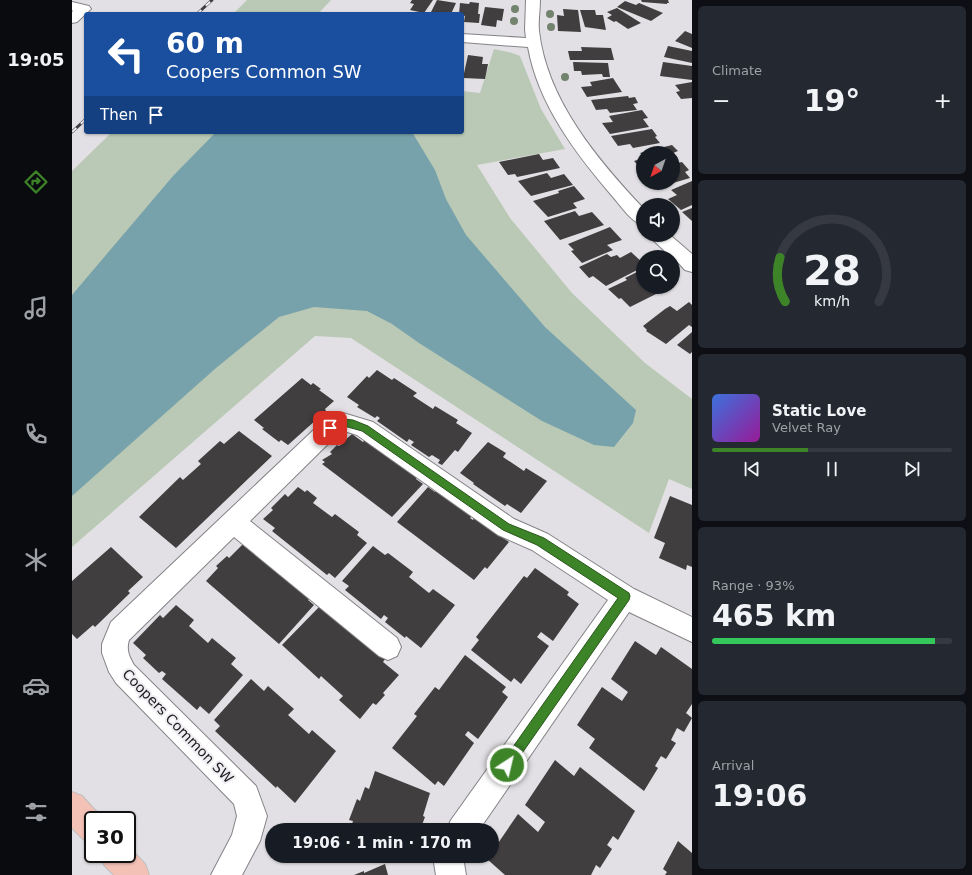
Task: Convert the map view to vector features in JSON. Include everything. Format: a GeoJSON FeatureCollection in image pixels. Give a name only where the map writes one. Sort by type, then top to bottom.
{"type":"FeatureCollection","features":[{"type":"Feature","properties":{"kind":"main road"},"geometry":{"type":"LineString","coordinates":[[72,806],[84,819]]}},
{"type":"Feature","properties":{"kind":"main road"},"geometry":{"type":"LineString","coordinates":[[123,863],[134,875]]}},
{"type":"Feature","properties":{"kind":"street"},"geometry":{"type":"LineString","coordinates":[[533,0],[531,10],[533,43],[551,96],[587,154],[614,188],[636,212]]}},
{"type":"Feature","properties":{"kind":"street"},"geometry":{"type":"LineString","coordinates":[[72,6],[84,9],[72,19]]}},
{"type":"Feature","properties":{"kind":"street"},"geometry":{"type":"LineString","coordinates":[[464,38],[533,43]]}},
{"type":"Feature","properties":{"kind":"street"},"geometry":{"type":"LineString","coordinates":[[666,242],[692,265]]}},
{"type":"Feature","properties":{"kind":"street","name":"Coopers Common SW"},"geometry":{"type":"LineString","coordinates":[[226,875],[245,841],[252,816],[246,796],[125,674],[115,659],[113,644],[120,631],[330,428],[343,422],[365,428],[506,527],[540,542],[625,596],[692,630]]}},
{"type":"Feature","properties":{"kind":"street"},"geometry":{"type":"LineString","coordinates":[[233,522],[388,647]]}},
{"type":"Feature","properties":{"kind":"street"},"geometry":{"type":"LineString","coordinates":[[467,823],[625,596]]}},
{"type":"Feature","properties":{"kind":"street"},"geometry":{"type":"LineString","coordinates":[[449,863],[450,875]]}},
{"type":"Feature","properties":{"kind":"green space"},"geometry":{"type":"Polygon","coordinates":[[[247,0],[331,0],[320,12],[235,12],[247,0]]]}},
{"type":"Feature","properties":{"kind":"green space"},"geometry":{"type":"Polygon","coordinates":[[[494,49],[520,56],[541,109],[565,149],[477,165],[510,218],[572,293],[645,363],[692,399],[692,489],[669,479],[649,533],[351,338],[315,336],[72,547],[72,171],[110,134],[464,134],[464,91],[480,93],[494,49]]]}},
{"type":"Feature","properties":{"kind":"water"},"geometry":{"type":"Polygon","coordinates":[[[214,134],[413,134],[435,170],[446,199],[466,235],[545,327],[636,410],[633,423],[614,447],[594,445],[542,421],[419,343],[392,324],[367,311],[314,307],[279,317],[216,368],[72,496],[72,295],[173,176],[214,134]]]}},
{"type":"Feature","properties":{"kind":"building"},"geometry":{"type":"Polygon","coordinates":[[[412,0],[433,0],[425,12],[410,10],[414,4],[410,3],[412,0]]]}},
{"type":"Feature","properties":{"kind":"building"},"geometry":{"type":"Polygon","coordinates":[[[437,0],[456,3],[452,12],[431,12],[437,0]]]}},
{"type":"Feature","properties":{"kind":"building"},"geometry":{"type":"Polygon","coordinates":[[[641,0],[668,0],[669,3],[642,2],[641,0]]]}},
{"type":"Feature","properties":{"kind":"building"},"geometry":{"type":"Polygon","coordinates":[[[625,1],[636,5],[639,3],[663,13],[651,21],[617,7],[625,1]]]}},
{"type":"Feature","properties":{"kind":"building"},"geometry":{"type":"Polygon","coordinates":[[[470,2],[479,3],[479,23],[464,22],[464,12],[459,12],[460,3],[469,4],[470,2]]]}},
{"type":"Feature","properties":{"kind":"building"},"geometry":{"type":"Polygon","coordinates":[[[485,7],[504,9],[502,21],[497,20],[496,27],[481,25],[485,7]]]}},
{"type":"Feature","properties":{"kind":"building"},"geometry":{"type":"Polygon","coordinates":[[[617,8],[641,23],[628,29],[616,21],[614,22],[607,18],[612,15],[607,12],[617,8]]]}},
{"type":"Feature","properties":{"kind":"building"},"geometry":{"type":"Polygon","coordinates":[[[563,9],[578,10],[581,32],[558,31],[557,15],[564,16],[563,9]]]}},
{"type":"Feature","properties":{"kind":"building"},"geometry":{"type":"Polygon","coordinates":[[[580,10],[595,10],[596,15],[603,15],[606,30],[585,27],[580,10]]]}},
{"type":"Feature","properties":{"kind":"building"},"geometry":{"type":"Polygon","coordinates":[[[685,31],[692,34],[692,48],[675,41],[685,31]]]}},
{"type":"Feature","properties":{"kind":"building"},"geometry":{"type":"Polygon","coordinates":[[[668,46],[692,51],[692,63],[664,57],[668,46]]]}},
{"type":"Feature","properties":{"kind":"building"},"geometry":{"type":"Polygon","coordinates":[[[581,47],[611,48],[614,60],[570,60],[568,51],[582,51],[581,47]]]}},
{"type":"Feature","properties":{"kind":"building"},"geometry":{"type":"Polygon","coordinates":[[[468,55],[483,57],[482,64],[488,64],[485,79],[464,78],[468,55]]]}},
{"type":"Feature","properties":{"kind":"building"},"geometry":{"type":"Polygon","coordinates":[[[573,62],[608,63],[610,77],[603,77],[602,74],[582,75],[581,71],[574,71],[573,62]]]}},
{"type":"Feature","properties":{"kind":"building"},"geometry":{"type":"Polygon","coordinates":[[[663,62],[692,66],[692,80],[660,76],[663,62]]]}},
{"type":"Feature","properties":{"kind":"building"},"geometry":{"type":"Polygon","coordinates":[[[613,78],[622,92],[587,97],[581,87],[592,86],[590,82],[613,78]]]}},
{"type":"Feature","properties":{"kind":"building"},"geometry":{"type":"Polygon","coordinates":[[[692,82],[692,98],[681,99],[676,92],[680,91],[675,85],[692,82]]]}},
{"type":"Feature","properties":{"kind":"building"},"geometry":{"type":"Polygon","coordinates":[[[628,96],[629,98],[635,97],[638,103],[633,104],[637,110],[610,113],[607,109],[596,110],[591,100],[628,96]]]}},
{"type":"Feature","properties":{"kind":"building"},"geometry":{"type":"Polygon","coordinates":[[[642,110],[648,118],[643,119],[649,127],[610,134],[602,123],[613,122],[609,116],[642,110]]]}},
{"type":"Feature","properties":{"kind":"building"},"geometry":{"type":"Polygon","coordinates":[[[652,129],[657,136],[655,137],[660,143],[636,146],[636,147],[633,148],[630,144],[618,146],[611,136],[652,129]]]}},
{"type":"Feature","properties":{"kind":"building"},"geometry":{"type":"Polygon","coordinates":[[[539,154],[543,160],[553,158],[560,168],[517,177],[515,174],[508,175],[499,162],[539,154]]]}},
{"type":"Feature","properties":{"kind":"building"},"geometry":{"type":"Polygon","coordinates":[[[680,162],[682,162],[689,170],[685,172],[690,178],[680,181],[680,162]]]}},
{"type":"Feature","properties":{"kind":"building"},"geometry":{"type":"Polygon","coordinates":[[[547,173],[551,178],[564,174],[573,185],[531,196],[518,181],[547,173]]]}},
{"type":"Feature","properties":{"kind":"building"},"geometry":{"type":"Polygon","coordinates":[[[692,181],[692,205],[681,210],[680,198],[670,198],[677,195],[671,190],[680,190],[680,186],[692,181]]]}},
{"type":"Feature","properties":{"kind":"building"},"geometry":{"type":"Polygon","coordinates":[[[574,186],[585,199],[573,203],[577,208],[548,217],[533,201],[559,193],[558,191],[574,186]]]}},
{"type":"Feature","properties":{"kind":"building"},"geometry":{"type":"Polygon","coordinates":[[[692,208],[692,221],[682,212],[692,208]]]}},
{"type":"Feature","properties":{"kind":"building"},"geometry":{"type":"Polygon","coordinates":[[[575,211],[579,216],[592,212],[604,225],[560,240],[544,221],[575,211]]]}},
{"type":"Feature","properties":{"kind":"building"},"geometry":{"type":"Polygon","coordinates":[[[610,227],[622,240],[607,245],[613,250],[582,263],[571,251],[574,250],[568,244],[610,227]]]}},
{"type":"Feature","properties":{"kind":"building"},"geometry":{"type":"Polygon","coordinates":[[[631,252],[636,257],[636,271],[606,286],[593,276],[589,278],[579,267],[607,254],[611,257],[617,255],[620,258],[631,252]]]}},
{"type":"Feature","properties":{"kind":"building"},"geometry":{"type":"Polygon","coordinates":[[[636,272],[636,294],[656,294],[630,307],[621,298],[619,299],[608,289],[627,280],[625,278],[636,272]]]}},
{"type":"Feature","properties":{"kind":"building"},"geometry":{"type":"Polygon","coordinates":[[[689,302],[692,305],[692,327],[689,325],[666,344],[646,331],[647,330],[643,326],[670,306],[677,311],[689,302]]]}},
{"type":"Feature","properties":{"kind":"building"},"geometry":{"type":"Polygon","coordinates":[[[692,332],[692,352],[690,354],[677,345],[692,332]]]}},
{"type":"Feature","properties":{"kind":"building"},"geometry":{"type":"Polygon","coordinates":[[[377,370],[392,380],[394,378],[417,393],[413,396],[433,409],[435,406],[458,420],[456,423],[472,433],[458,452],[455,450],[442,465],[438,463],[440,460],[432,455],[429,457],[411,445],[414,442],[409,439],[407,442],[377,421],[380,418],[377,416],[375,418],[357,407],[359,405],[347,397],[367,376],[369,378],[377,370]]]}},
{"type":"Feature","properties":{"kind":"building"},"geometry":{"type":"Polygon","coordinates":[[[302,378],[311,385],[313,383],[321,389],[319,390],[334,401],[325,409],[326,411],[288,445],[281,440],[279,442],[262,429],[264,428],[254,420],[302,378]]]}},
{"type":"Feature","properties":{"kind":"building"},"geometry":{"type":"Polygon","coordinates":[[[239,431],[272,456],[176,548],[139,517],[180,477],[183,480],[201,464],[198,461],[220,441],[224,444],[239,431]]]}},
{"type":"Feature","properties":{"kind":"building"},"geometry":{"type":"Polygon","coordinates":[[[352,434],[363,442],[365,440],[417,477],[416,479],[423,484],[392,517],[322,464],[325,462],[322,460],[332,454],[330,452],[337,445],[339,446],[342,444],[338,442],[341,439],[344,441],[352,434]]]}},
{"type":"Feature","properties":{"kind":"building"},"geometry":{"type":"Polygon","coordinates":[[[488,442],[506,453],[503,457],[524,471],[526,468],[547,481],[521,513],[507,504],[505,506],[460,473],[488,442]]]}},
{"type":"Feature","properties":{"kind":"building"},"geometry":{"type":"Polygon","coordinates":[[[298,487],[305,492],[307,490],[317,498],[313,503],[332,517],[335,514],[359,532],[357,535],[367,543],[335,578],[329,573],[327,575],[272,531],[275,528],[263,519],[273,510],[271,508],[285,494],[288,497],[298,487]]]}},
{"type":"Feature","properties":{"kind":"building"},"geometry":{"type":"Polygon","coordinates":[[[428,487],[435,492],[437,490],[473,515],[470,518],[473,520],[474,518],[509,542],[487,569],[485,567],[474,580],[397,522],[428,487]]]}},
{"type":"Feature","properties":{"kind":"building"},"geometry":{"type":"Polygon","coordinates":[[[670,496],[692,505],[692,567],[687,565],[686,570],[659,558],[665,543],[654,538],[670,496]]]}},
{"type":"Feature","properties":{"kind":"building"},"geometry":{"type":"Polygon","coordinates":[[[243,544],[253,553],[254,551],[311,597],[308,600],[314,605],[279,644],[206,581],[218,568],[216,566],[227,556],[229,558],[243,544]]]}},
{"type":"Feature","properties":{"kind":"building"},"geometry":{"type":"Polygon","coordinates":[[[373,546],[385,555],[388,553],[413,572],[409,577],[429,593],[433,589],[455,605],[421,648],[406,636],[405,638],[385,622],[388,618],[384,615],[381,619],[345,590],[349,586],[342,581],[373,546]]]}},
{"type":"Feature","properties":{"kind":"building"},"geometry":{"type":"Polygon","coordinates":[[[111,547],[143,577],[128,591],[130,593],[95,627],[93,625],[77,639],[72,634],[72,581],[111,547]]]}},
{"type":"Feature","properties":{"kind":"building"},"geometry":{"type":"Polygon","coordinates":[[[535,568],[569,592],[567,595],[579,604],[553,641],[541,632],[537,637],[549,646],[521,684],[514,678],[511,682],[471,650],[479,640],[476,637],[524,576],[527,578],[535,568]]]}},
{"type":"Feature","properties":{"kind":"building"},"geometry":{"type":"Polygon","coordinates":[[[176,605],[194,620],[189,626],[208,643],[212,638],[236,658],[231,664],[243,675],[209,714],[200,706],[197,710],[162,679],[166,674],[162,671],[159,673],[143,658],[146,655],[133,643],[160,615],[163,618],[176,605]]]}},
{"type":"Feature","properties":{"kind":"building"},"geometry":{"type":"Polygon","coordinates":[[[319,607],[325,612],[327,610],[385,659],[383,662],[399,675],[383,693],[385,695],[376,705],[373,703],[360,719],[339,700],[343,696],[321,676],[319,679],[282,645],[319,607]]]}},
{"type":"Feature","properties":{"kind":"building"},"geometry":{"type":"Polygon","coordinates":[[[635,641],[656,655],[661,647],[692,669],[692,704],[686,713],[692,718],[684,732],[677,728],[671,740],[676,743],[666,759],[661,756],[655,766],[658,768],[644,791],[589,748],[595,739],[577,725],[602,687],[622,701],[628,692],[611,679],[635,641]]]}},
{"type":"Feature","properties":{"kind":"building"},"geometry":{"type":"Polygon","coordinates":[[[465,655],[506,687],[502,692],[508,697],[478,739],[468,731],[465,735],[474,743],[444,786],[438,781],[435,785],[392,748],[417,716],[414,714],[435,687],[439,690],[465,655]]]}},
{"type":"Feature","properties":{"kind":"building"},"geometry":{"type":"Polygon","coordinates":[[[251,679],[264,691],[268,686],[294,709],[288,715],[309,734],[312,730],[336,751],[295,803],[277,786],[276,788],[215,731],[220,726],[214,720],[251,679]]]}},
{"type":"Feature","properties":{"kind":"building"},"geometry":{"type":"Polygon","coordinates":[[[555,760],[574,776],[580,767],[635,811],[618,840],[613,836],[607,845],[612,849],[600,868],[596,865],[591,875],[505,875],[492,863],[499,863],[499,842],[518,814],[538,832],[545,822],[525,805],[555,760]]]}},
{"type":"Feature","properties":{"kind":"building"},"geometry":{"type":"Polygon","coordinates":[[[375,771],[430,793],[423,816],[425,817],[423,823],[352,823],[353,821],[349,820],[357,799],[360,801],[365,787],[369,789],[375,771]]]}},
{"type":"Feature","properties":{"kind":"building"},"geometry":{"type":"Polygon","coordinates":[[[678,841],[692,853],[692,875],[665,875],[667,872],[663,869],[678,841]]]}},
{"type":"Feature","properties":{"kind":"building"},"geometry":{"type":"Polygon","coordinates":[[[385,864],[388,875],[354,875],[364,871],[364,873],[385,864]]]}},
{"type":"Feature","properties":{"kind":"railway"},"geometry":{"type":"LineString","coordinates":[[199,12],[212,0]]}},
{"type":"Feature","properties":{"kind":"railway"},"geometry":{"type":"LineString","coordinates":[[72,132],[84,121]]}},
{"type":"Feature","properties":{"kind":"route"},"geometry":{"type":"LineString","coordinates":[[330,428],[343,422],[365,428],[506,527],[540,542],[610,588],[625,596],[507,765]]}}]}
